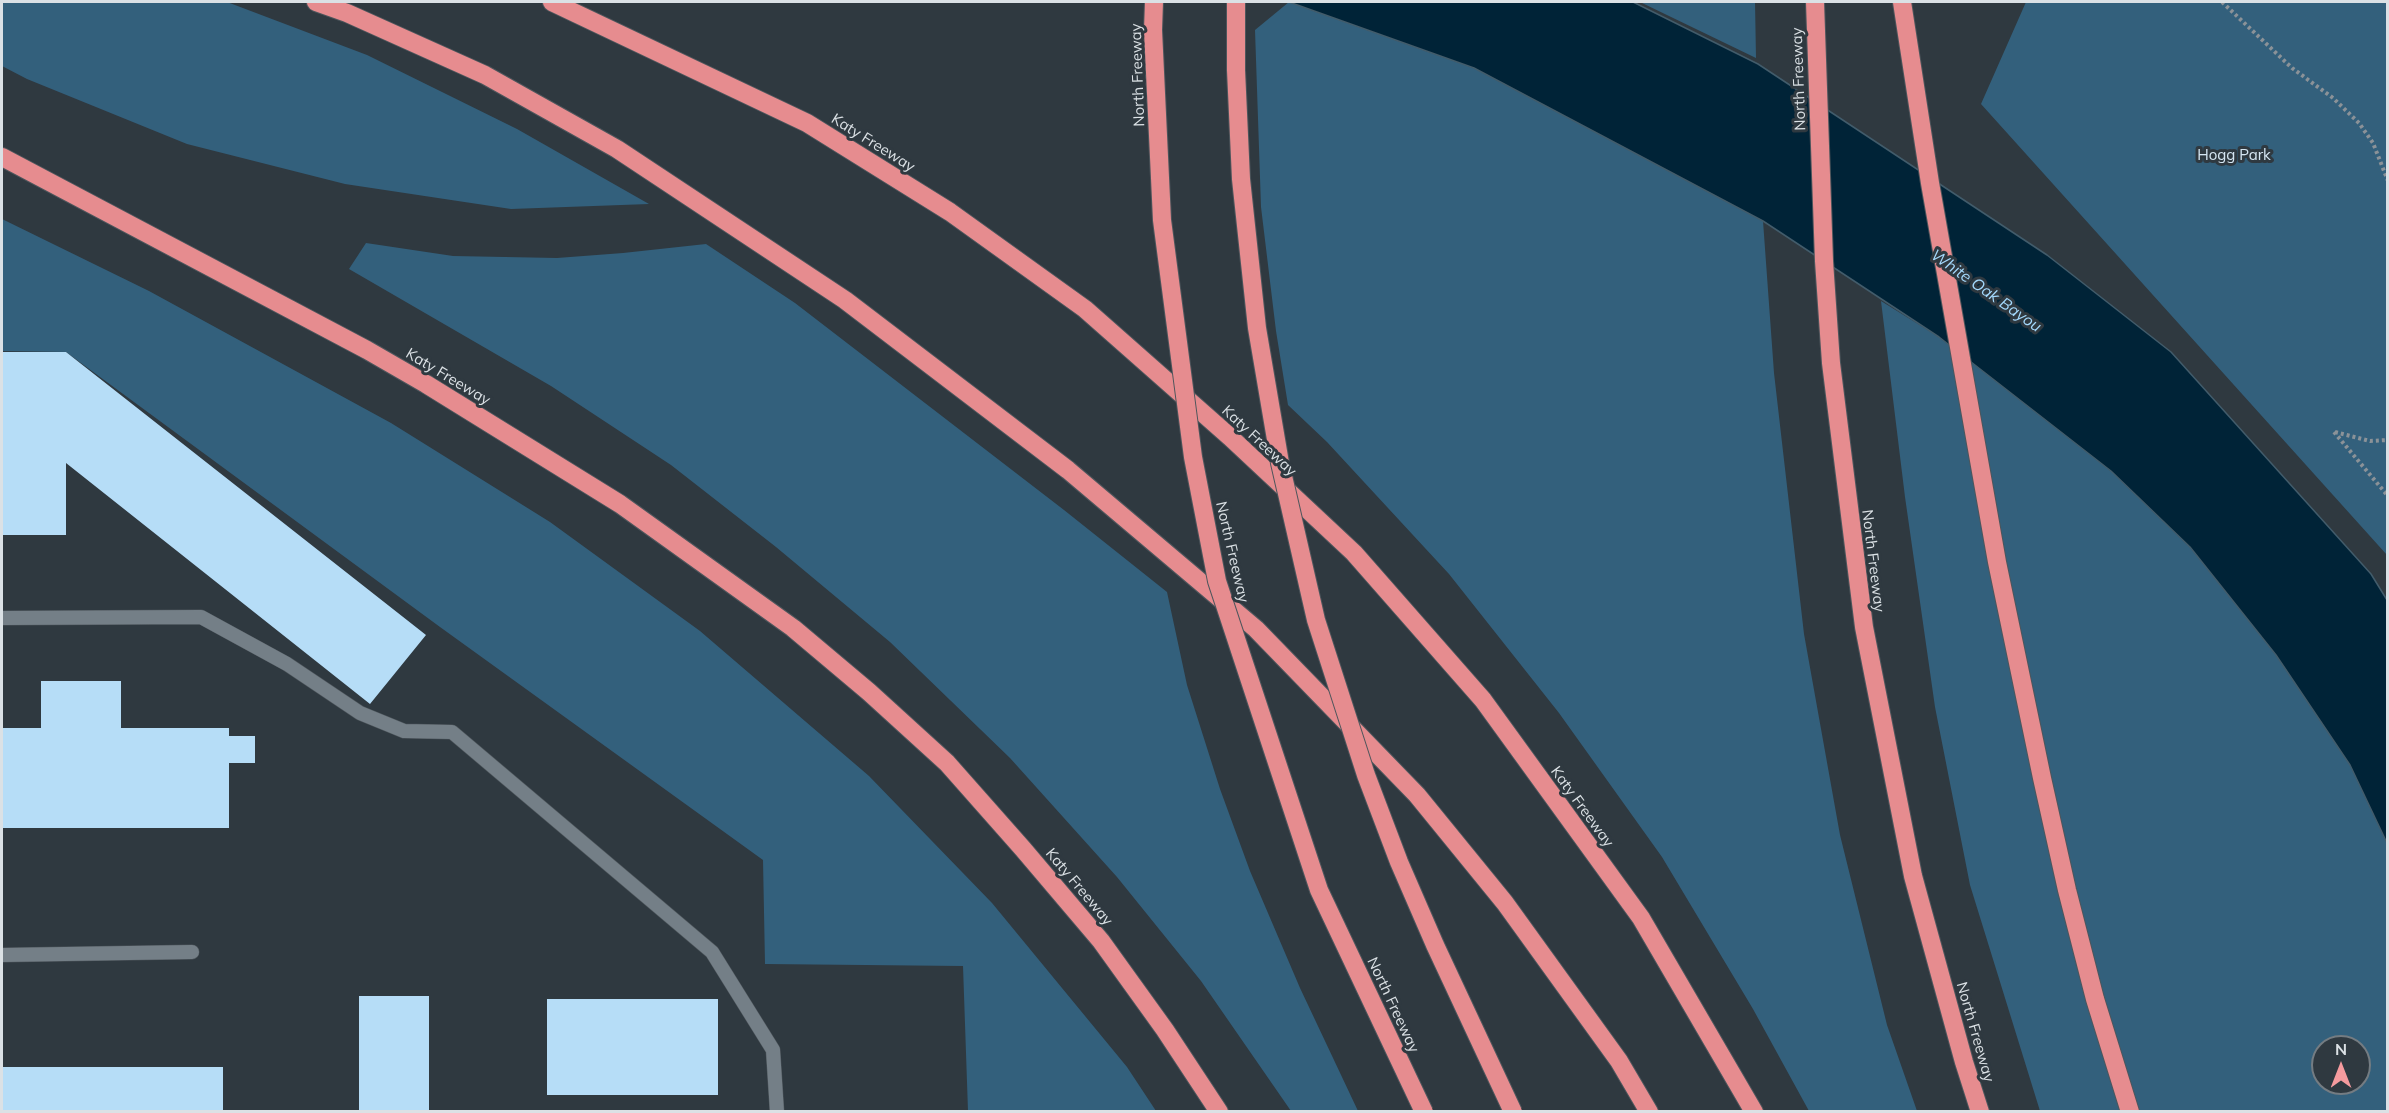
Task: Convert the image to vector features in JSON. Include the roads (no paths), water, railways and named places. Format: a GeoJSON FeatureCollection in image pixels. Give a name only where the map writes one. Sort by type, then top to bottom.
{"type":"FeatureCollection","features":[{"type":"Feature","properties":{"kind":"highway"},"geometry":{"type":"LineString","coordinates":[[316,2],[348,13],[485,75],[617,149],[845,300],[1068,470],[1256,629],[1417,795],[1505,903],[1619,1061],[1649,1112]]}},
{"type":"Feature","properties":{"kind":"highway","name":"Katy Freeway"},"geometry":{"type":"LineString","coordinates":[[552,2],[807,123],[950,212],[1085,309],[1230,437],[1354,553],[1483,700],[1641,918],[1754,1112]]}},
{"type":"Feature","properties":{"kind":"highway","name":"North Freeway"},"geometry":{"type":"LineString","coordinates":[[1154,2],[1153,30],[1162,220],[1193,457],[1217,581],[1319,890],[1424,1112]]}},
{"type":"Feature","properties":{"kind":"highway"},"geometry":{"type":"LineString","coordinates":[[1236,2],[1236,70],[1241,180],[1257,328],[1280,463],[1317,620],[1366,775],[1399,862],[1512,1112]]}},
{"type":"Feature","properties":{"kind":"highway","name":"North Freeway"},"geometry":{"type":"LineString","coordinates":[[1815,2],[1824,249],[1831,363],[1864,627],[1912,876],[1980,1112]]}},
{"type":"Feature","properties":{"kind":"highway"},"geometry":{"type":"LineString","coordinates":[[1902,2],[1930,183],[1995,551],[2067,890],[2095,999],[2130,1112]]}},
{"type":"Feature","properties":{"kind":"highway","name":"Katy Freeway"},"geometry":{"type":"LineString","coordinates":[[2,157],[367,350],[620,504],[793,628],[869,692],[947,763],[1101,941],[1165,1030],[1219,1112]]}},
{"type":"Feature","properties":{"kind":"lane"},"geometry":{"type":"LineString","coordinates":[[2,618],[201,616],[287,664],[360,713],[404,731],[452,732],[712,952],[754,1015],[774,1050],[777,1112]]}},
{"type":"Feature","properties":{"kind":"lane"},"geometry":{"type":"LineString","coordinates":[[2,956],[192,952]]}},
{"type":"Feature","properties":{"kind":"water","name":"White Oak Bayou"},"geometry":{"type":"Polygon","coordinates":[[[1289,2],[1633,2],[1758,64],[2047,255],[2171,352],[2371,574],[2387,600],[2387,843],[2350,765],[2276,655],[2190,547],[2111,471],[1939,337],[1763,221],[1474,68],[1289,2]]]}},
{"type":"Feature","properties":{"kind":"park label","name":"Hogg Park"},"geometry":{"type":"Point","coordinates":[2234,155]}}]}
